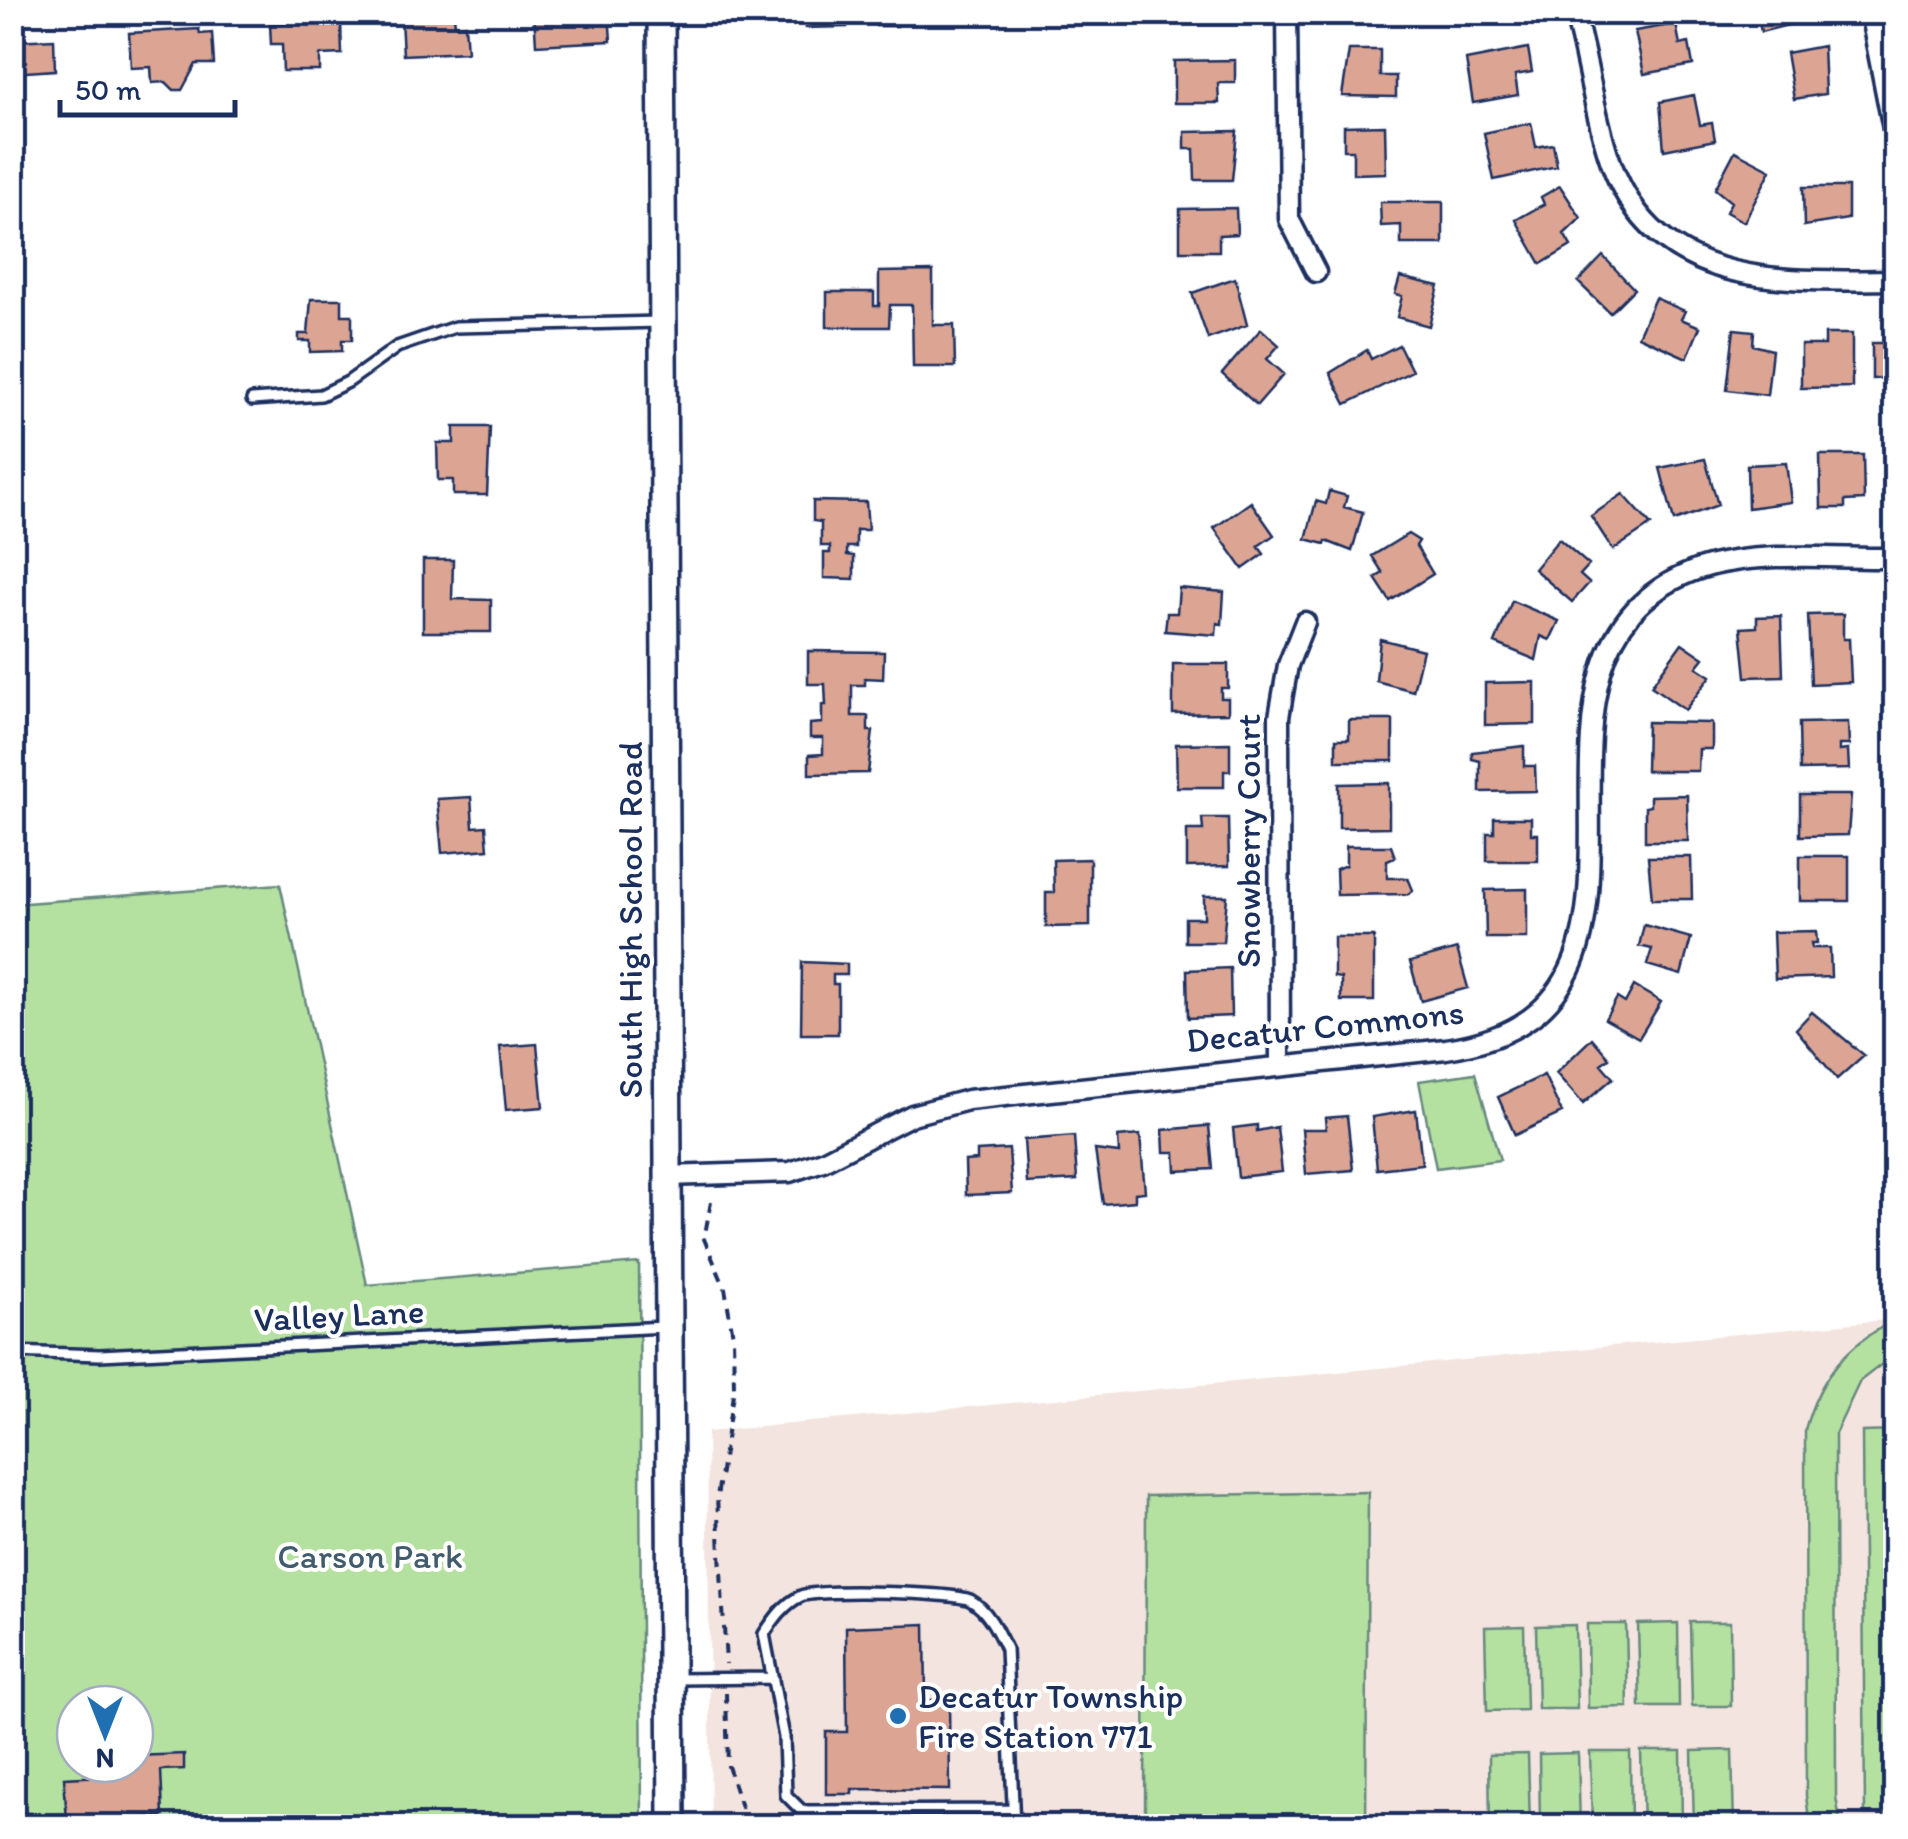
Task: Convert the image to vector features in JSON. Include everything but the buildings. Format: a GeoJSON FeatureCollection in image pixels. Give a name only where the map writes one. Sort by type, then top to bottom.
{"type":"FeatureCollection","features":[{"type":"Feature","properties":{"kind":"main road","name":"South High School Road"},"geometry":{"type":"LineString","coordinates":[[661,12],[672,1826]]}},
{"type":"Feature","properties":{"kind":"street"},"geometry":{"type":"LineString","coordinates":[[1286,12],[1289,219],[1316,272]]}},
{"type":"Feature","properties":{"kind":"street"},"geometry":{"type":"LineString","coordinates":[[1574,12],[1609,157],[1634,203],[1663,235],[1698,260],[1750,278],[1896,280]]}},
{"type":"Feature","properties":{"kind":"street"},"geometry":{"type":"LineString","coordinates":[[1870,12],[1896,144]]}},
{"type":"Feature","properties":{"kind":"street","name":"Decatur Commons"},"geometry":{"type":"LineString","coordinates":[[666,1176],[790,1172],[823,1162],[912,1115],[968,1100],[1468,1046],[1526,1020],[1556,989],[1578,953],[1590,911],[1594,689],[1614,636],[1643,603],[1680,577],[1719,564],[1896,558]]}},
{"type":"Feature","properties":{"kind":"street","name":"Snowberry Court"},"geometry":{"type":"LineString","coordinates":[[1280,1066],[1279,718],[1288,665],[1305,622]]}},
{"type":"Feature","properties":{"kind":"lane"},"geometry":{"type":"LineString","coordinates":[[252,400],[320,395],[348,382],[397,347],[456,327],[662,322]]}},
{"type":"Feature","properties":{"kind":"lane","name":"Valley Lane"},"geometry":{"type":"LineString","coordinates":[[12,1352],[100,1355],[668,1327]]}},
{"type":"Feature","properties":{"kind":"lane"},"geometry":{"type":"LineString","coordinates":[[1013,1810],[802,1811],[786,1795],[784,1737],[764,1634],[777,1613],[803,1595],[946,1593],[972,1601],[993,1623],[1006,1649],[1014,1826]]}},
{"type":"Feature","properties":{"kind":"lane"},"geometry":{"type":"LineString","coordinates":[[671,1679],[773,1678]]}},
{"type":"Feature","properties":{"kind":"lane"},"geometry":{"type":"LineString","coordinates":[[12,1820],[33,1820],[34,1826]]}},
{"type":"Feature","properties":{"kind":"path"},"geometry":{"type":"LineString","coordinates":[[710,1202],[704,1239],[725,1288],[733,1336],[734,1388],[717,1497],[725,1634]]}},
{"type":"Feature","properties":{"kind":"path"},"geometry":{"type":"LineString","coordinates":[[727,1711],[728,1766],[747,1826]]}},
{"type":"Feature","properties":{"kind":"shaded area"},"geometry":{"type":"Polygon","coordinates":[[[1895,1319],[1895,1826],[711,1826],[707,1432],[1895,1319]]]}},
{"type":"Feature","properties":{"kind":"green space","name":"Carson Park"},"geometry":{"type":"Polygon","coordinates":[[[280,884],[367,1285],[639,1263],[642,1826],[13,1826],[13,904],[280,884]]]}},
{"type":"Feature","properties":{"kind":"green space"},"geometry":{"type":"Polygon","coordinates":[[[1475,1073],[1500,1160],[1436,1168],[1419,1081],[1475,1073]]]}},
{"type":"Feature","properties":{"kind":"green space"},"geometry":{"type":"Polygon","coordinates":[[[1895,1320],[1895,1354],[1860,1381],[1835,1434],[1836,1797],[1841,1826],[1810,1826],[1806,1796],[1805,1430],[1818,1394],[1837,1364],[1863,1340],[1895,1320]]]}},
{"type":"Feature","properties":{"kind":"green space"},"geometry":{"type":"Polygon","coordinates":[[[1895,1431],[1895,1814],[1865,1814],[1862,1432],[1895,1431]]]}},
{"type":"Feature","properties":{"kind":"green space"},"geometry":{"type":"Polygon","coordinates":[[[1368,1492],[1366,1826],[1145,1826],[1146,1496],[1368,1492]]]}},
{"type":"Feature","properties":{"kind":"green space"},"geometry":{"type":"Polygon","coordinates":[[[1690,1622],[1730,1622],[1731,1706],[1692,1706],[1690,1622]]]}},
{"type":"Feature","properties":{"kind":"green space"},"geometry":{"type":"Polygon","coordinates":[[[1678,1623],[1679,1707],[1640,1707],[1638,1624],[1678,1623]]]}},
{"type":"Feature","properties":{"kind":"green space"},"geometry":{"type":"Polygon","coordinates":[[[1587,1624],[1626,1624],[1628,1707],[1588,1708],[1587,1624]]]}},
{"type":"Feature","properties":{"kind":"green space"},"geometry":{"type":"Polygon","coordinates":[[[1575,1625],[1577,1709],[1538,1709],[1536,1626],[1575,1625]]]}},
{"type":"Feature","properties":{"kind":"green space"},"geometry":{"type":"Polygon","coordinates":[[[1524,1626],[1526,1710],[1487,1711],[1485,1627],[1524,1626]]]}},
{"type":"Feature","properties":{"kind":"green space"},"geometry":{"type":"Polygon","coordinates":[[[1732,1750],[1734,1826],[1694,1826],[1692,1751],[1732,1750]]]}},
{"type":"Feature","properties":{"kind":"green space"},"geometry":{"type":"Polygon","coordinates":[[[1641,1751],[1681,1751],[1682,1826],[1643,1826],[1641,1751]]]}},
{"type":"Feature","properties":{"kind":"green space"},"geometry":{"type":"Polygon","coordinates":[[[1590,1752],[1630,1752],[1631,1826],[1592,1826],[1590,1752]]]}},
{"type":"Feature","properties":{"kind":"green space"},"geometry":{"type":"Polygon","coordinates":[[[1578,1753],[1580,1826],[1540,1826],[1539,1754],[1578,1753]]]}},
{"type":"Feature","properties":{"kind":"green space"},"geometry":{"type":"Polygon","coordinates":[[[1528,1754],[1530,1826],[1490,1826],[1489,1755],[1528,1754]]]}},
{"type":"Feature","properties":{"kind":"place","name":"Decatur Township Fire Station 771"},"geometry":{"type":"Point","coordinates":[898,1716]}}]}
